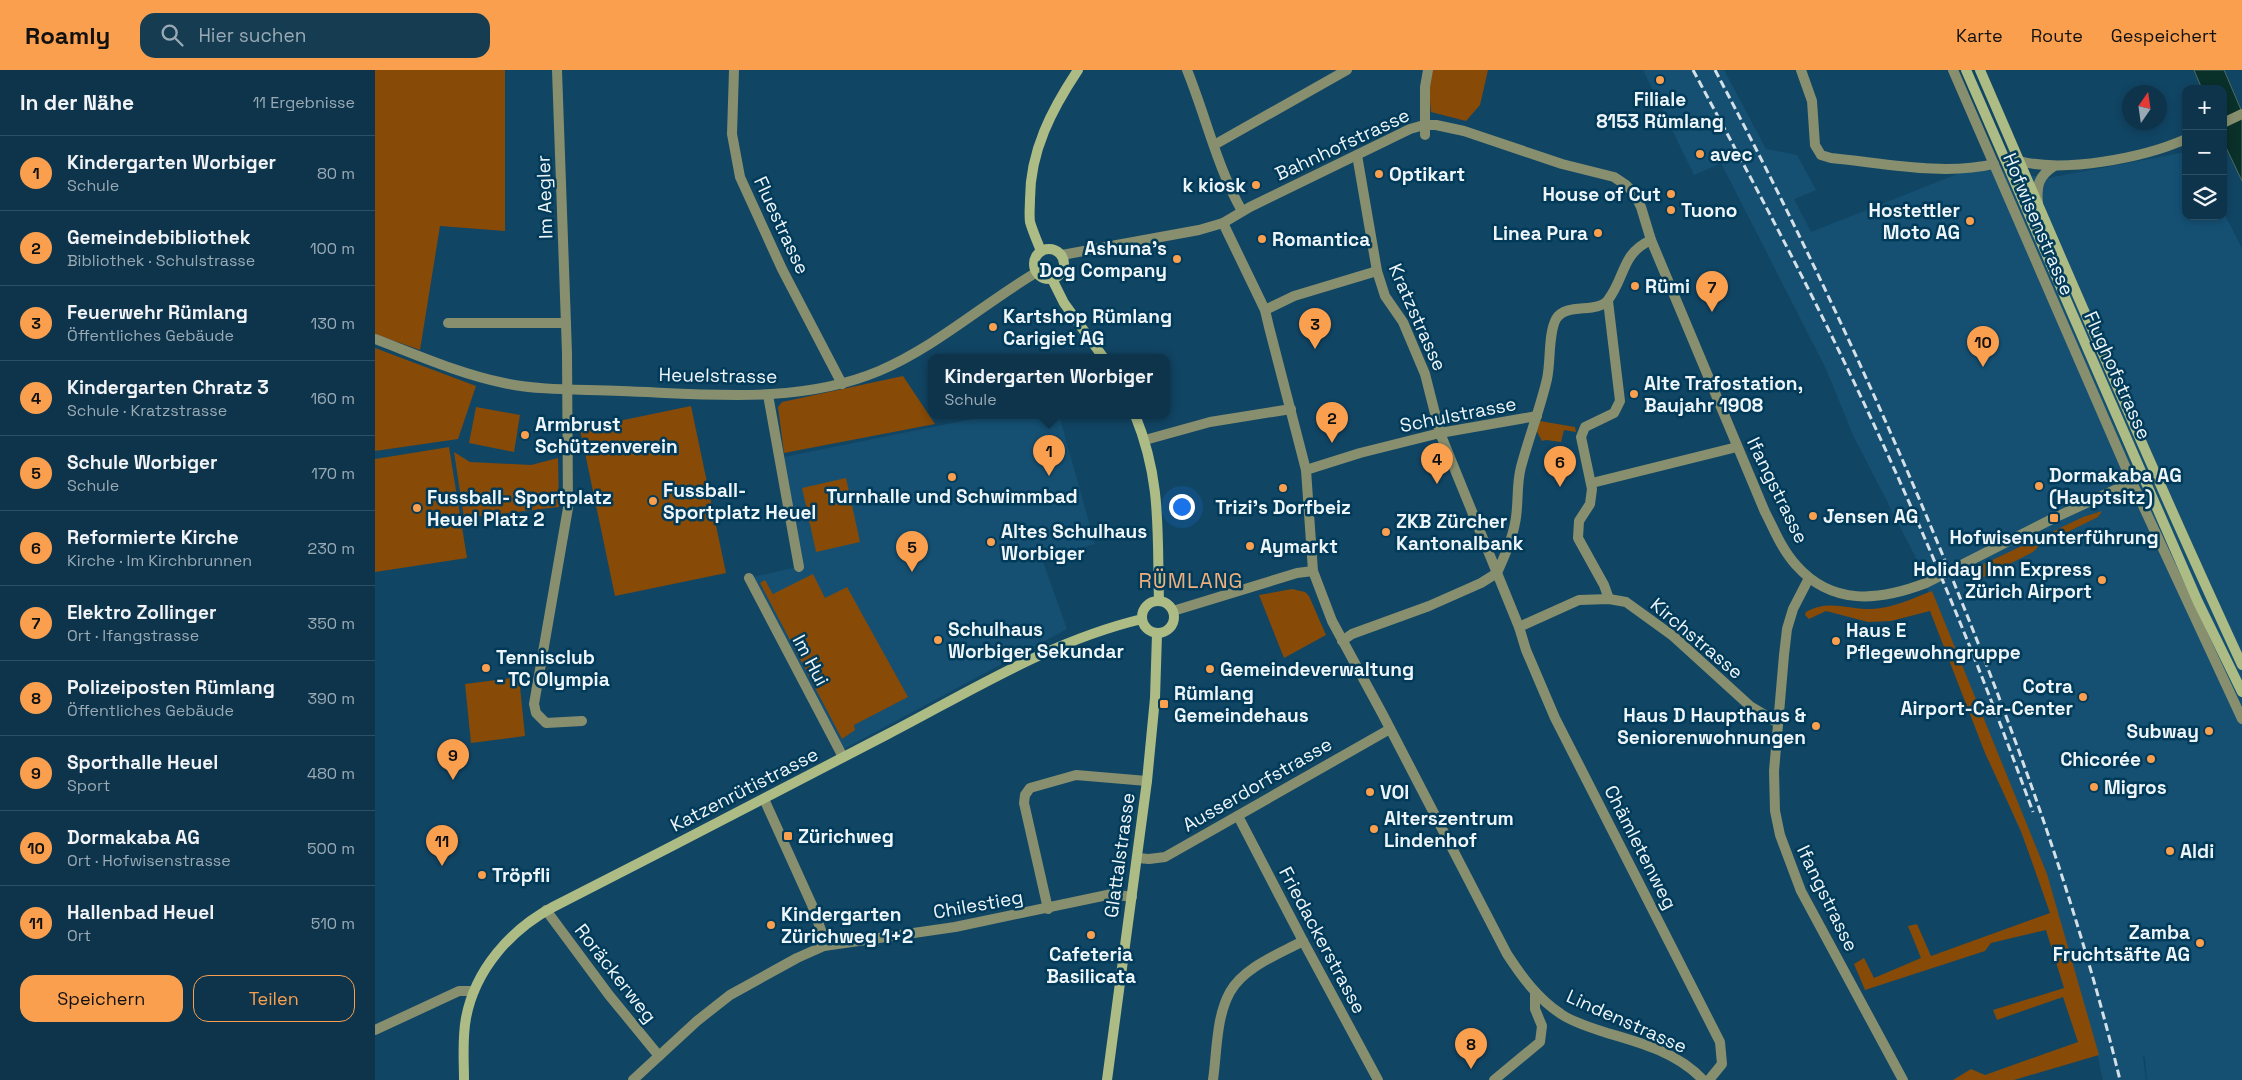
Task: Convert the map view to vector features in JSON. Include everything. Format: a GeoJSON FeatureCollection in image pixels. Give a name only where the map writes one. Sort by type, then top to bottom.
{"type":"FeatureCollection","features":[{"type":"Feature","properties":{"kind":"street","name":"Im Aegler"},"geometry":{"type":"LineString","coordinates":[[557,70],[566,323],[568,508],[534,704],[536,713],[547,723],[582,721]]}},
{"type":"Feature","properties":{"kind":"street","name":"Fluestrasse"},"geometry":{"type":"LineString","coordinates":[[734,70],[732,134],[740,177],[782,269],[842,384]]}},
{"type":"Feature","properties":{"kind":"street"},"geometry":{"type":"LineString","coordinates":[[1041,251],[1030,220],[1030,178],[1036,153],[1046,126],[1063,93],[1078,70]]}},
{"type":"Feature","properties":{"kind":"street"},"geometry":{"type":"LineString","coordinates":[[1187,70],[1227,183],[1242,211]]}},
{"type":"Feature","properties":{"kind":"street"},"geometry":{"type":"LineString","coordinates":[[1214,145],[1347,70]]}},
{"type":"Feature","properties":{"kind":"street"},"geometry":{"type":"LineString","coordinates":[[1425,130],[1425,88],[1428,70]]}},
{"type":"Feature","properties":{"kind":"street"},"geometry":{"type":"LineString","coordinates":[[1801,70],[1812,101],[1815,145],[1821,155],[1831,158],[1952,170],[1977,168],[1994,164]]}},
{"type":"Feature","properties":{"kind":"street","name":"Hofwisenstrasse"},"geometry":{"type":"LineString","coordinates":[[1953,70],[2132,482],[2242,719]]}},
{"type":"Feature","properties":{"kind":"street","name":"Flughofstrasse"},"geometry":{"type":"LineString","coordinates":[[1966,70],[2198,602],[2242,692]]}},
{"type":"Feature","properties":{"kind":"street","name":"Flughofstrasse"},"geometry":{"type":"LineString","coordinates":[[1981,70],[2161,487],[2242,665]]}},
{"type":"Feature","properties":{"kind":"street"},"geometry":{"type":"LineString","coordinates":[[2227,121],[2242,114]]}},
{"type":"Feature","properties":{"kind":"street","name":"Bahnhofstrasse"},"geometry":{"type":"LineString","coordinates":[[1062,255],[1199,230],[1223,223],[1242,211],[1410,129],[1425,130],[1436,124],[1562,164],[1614,177],[1634,193]]}},
{"type":"Feature","properties":{"kind":"street"},"geometry":{"type":"LineString","coordinates":[[2019,161],[2036,165],[2054,166],[2142,155],[2182,140]]}},
{"type":"Feature","properties":{"kind":"street","name":"Kratzstrasse"},"geometry":{"type":"LineString","coordinates":[[1357,154],[1377,271],[1385,296],[1403,322],[1425,374],[1440,433],[1497,573]]}},
{"type":"Feature","properties":{"kind":"street"},"geometry":{"type":"LineString","coordinates":[[2038,204],[2037,191],[2039,181],[2054,166]]}},
{"type":"Feature","properties":{"kind":"street","name":"Ifangstrasse"},"geometry":{"type":"LineString","coordinates":[[1634,193],[1641,207],[1651,240],[1737,447],[1781,544],[1795,564],[1809,578],[1793,609],[1787,629],[1774,788],[1780,835],[1787,859],[1801,891],[1903,1080]]}},
{"type":"Feature","properties":{"kind":"street","name":"Lindenstrasse"},"geometry":{"type":"LineString","coordinates":[[1223,223],[1265,310],[1306,470],[1313,570],[1332,621],[1507,954],[1522,978],[1561,1015],[1589,1027],[1650,1046],[1682,1062],[1703,1080]]}},
{"type":"Feature","properties":{"kind":"street"},"geometry":{"type":"LineString","coordinates":[[1609,599],[1604,584],[1578,538],[1579,521],[1590,504],[1592,483],[1581,437],[1585,426],[1614,413],[1620,401],[1608,301],[1630,254],[1640,245],[1651,240]]}},
{"type":"Feature","properties":{"kind":"street"},"geometry":{"type":"LineString","coordinates":[[1054,249],[1062,255],[1064,269],[1059,276],[1053,279],[1044,278],[1037,272],[1034,260],[1041,251],[1054,249]]}},
{"type":"Feature","properties":{"kind":"street"},"geometry":{"type":"LineString","coordinates":[[1265,310],[1294,296],[1377,271]]}},
{"type":"Feature","properties":{"kind":"street","name":"Heuelstrasse"},"geometry":{"type":"LineString","coordinates":[[375,339],[475,376],[533,388],[768,395],[811,391],[842,384],[879,371],[916,352],[969,320],[1037,272]]}},
{"type":"Feature","properties":{"kind":"street"},"geometry":{"type":"LineString","coordinates":[[1053,279],[1064,303],[1101,354]]}},
{"type":"Feature","properties":{"kind":"street","name":"Schulstrasse"},"geometry":{"type":"LineString","coordinates":[[1306,470],[1360,453],[1440,433],[1537,416],[1547,376],[1553,327],[1557,317],[1565,312],[1599,306],[1608,301]]}},
{"type":"Feature","properties":{"kind":"street"},"geometry":{"type":"LineString","coordinates":[[448,323],[566,323]]}},
{"type":"Feature","properties":{"kind":"street"},"geometry":{"type":"LineString","coordinates":[[768,395],[799,567]]}},
{"type":"Feature","properties":{"kind":"street"},"geometry":{"type":"LineString","coordinates":[[1145,440],[1210,422],[1291,409]]}},
{"type":"Feature","properties":{"kind":"street"},"geometry":{"type":"LineString","coordinates":[[1342,641],[1352,634],[1429,606],[1481,583],[1497,573],[1515,524],[1521,468],[1537,416]]}},
{"type":"Feature","properties":{"kind":"street"},"geometry":{"type":"LineString","coordinates":[[1137,419],[1151,461],[1159,521],[1159,601]]}},
{"type":"Feature","properties":{"kind":"street"},"geometry":{"type":"LineString","coordinates":[[1592,483],[1737,447]]}},
{"type":"Feature","properties":{"kind":"street"},"geometry":{"type":"LineString","coordinates":[[1809,578],[1824,588],[1857,597],[1906,590],[1926,583],[2040,525],[2132,482]]}},
{"type":"Feature","properties":{"kind":"street"},"geometry":{"type":"LineString","coordinates":[[1173,611],[1297,573],[1313,570]]}},
{"type":"Feature","properties":{"kind":"street"},"geometry":{"type":"LineString","coordinates":[[1497,573],[1519,627]]}},
{"type":"Feature","properties":{"kind":"street","name":"Im Hui"},"geometry":{"type":"LineString","coordinates":[[749,578],[843,757]]}},
{"type":"Feature","properties":{"kind":"street","name":"Kirchstrasse"},"geometry":{"type":"LineString","coordinates":[[1519,627],[1579,600],[1609,599],[1626,602],[1673,636],[1750,706],[1778,722]]}},
{"type":"Feature","properties":{"kind":"street"},"geometry":{"type":"LineString","coordinates":[[1159,601],[1168,604],[1173,611],[1175,617],[1172,627],[1168,631],[1157,634],[1145,628],[1142,619],[1148,604],[1159,601]]}},
{"type":"Feature","properties":{"kind":"street","name":"Katzenrütistrasse"},"geometry":{"type":"LineString","coordinates":[[464,1080],[464,1033],[474,992],[486,968],[498,952],[515,933],[546,910],[765,799],[1034,657],[1093,632],[1142,619]]}},
{"type":"Feature","properties":{"kind":"street","name":"Chämletenweg"},"geometry":{"type":"LineString","coordinates":[[1519,627],[1526,650],[1555,718],[1720,1042],[1722,1064],[1709,1080]]}},
{"type":"Feature","properties":{"kind":"street","name":"Glattalstrasse"},"geometry":{"type":"LineString","coordinates":[[1107,1080],[1147,781],[1155,698],[1157,634]]}},
{"type":"Feature","properties":{"kind":"street","name":"Ausserdorfstrasse"},"geometry":{"type":"LineString","coordinates":[[1137,858],[1165,857],[1390,729]]}},
{"type":"Feature","properties":{"kind":"street"},"geometry":{"type":"LineString","coordinates":[[1048,908],[1024,803],[1025,795],[1029,788],[1076,775],[1147,781]]}},
{"type":"Feature","properties":{"kind":"street"},"geometry":{"type":"LineString","coordinates":[[765,799],[809,897],[822,933],[824,946]]}},
{"type":"Feature","properties":{"kind":"street","name":"Friedackerstrasse"},"geometry":{"type":"LineString","coordinates":[[1238,816],[1378,1080]]}},
{"type":"Feature","properties":{"kind":"street","name":"Chilestieg"},"geometry":{"type":"LineString","coordinates":[[633,1080],[697,1020],[730,995],[824,946],[955,927],[1112,894],[1132,897]]}},
{"type":"Feature","properties":{"kind":"street","name":"Roräckerweg"},"geometry":{"type":"LineString","coordinates":[[546,910],[609,995],[659,1056]]}},
{"type":"Feature","properties":{"kind":"street"},"geometry":{"type":"LineString","coordinates":[[1213,1080],[1223,1007],[1231,991],[1249,972],[1303,941]]}},
{"type":"Feature","properties":{"kind":"street"},"geometry":{"type":"LineString","coordinates":[[375,1030],[459,991],[474,992]]}},
{"type":"Feature","properties":{"kind":"street"},"geometry":{"type":"LineString","coordinates":[[1494,1080],[1539,1042],[1542,1026],[1535,1009],[1535,992]]}},
{"type":"Feature","properties":{"kind":"shaded area"},"geometry":{"type":"Polygon","coordinates":[[[375,70],[505,70],[505,231],[440,226],[420,350],[375,334],[375,70]]]}},
{"type":"Feature","properties":{"kind":"shaded area"},"geometry":{"type":"Polygon","coordinates":[[[1432,70],[1488,70],[1480,105],[1466,121],[1431,112],[1429,89],[1432,70]]]}},
{"type":"Feature","properties":{"kind":"shaded area"},"geometry":{"type":"Polygon","coordinates":[[[1643,70],[1724,70],[1766,149],[1797,155],[1816,190],[1794,199],[1811,232],[1975,167],[2048,178],[2182,153],[2182,220],[2227,219],[2242,249],[2242,1080],[2147,1080],[2145,1057],[2141,1055],[2143,1057],[2146,1080],[2103,1080],[2096,1049],[2056,917],[1970,712],[1917,560],[1853,435],[1827,371],[1721,163],[1694,175],[1643,70]]]}},
{"type":"Feature","properties":{"kind":"shaded area"},"geometry":{"type":"Polygon","coordinates":[[[2194,70],[2224,70],[2242,112],[2242,181],[2227,149],[2227,85],[2200,85],[2194,70]]]}},
{"type":"Feature","properties":{"kind":"shaded area"},"geometry":{"type":"Polygon","coordinates":[[[375,348],[476,386],[458,439],[375,451],[375,348]]]}},
{"type":"Feature","properties":{"kind":"shaded area"},"geometry":{"type":"Polygon","coordinates":[[[903,376],[928,414],[928,419],[932,419],[935,424],[784,453],[778,407],[782,402],[903,376]]]}},
{"type":"Feature","properties":{"kind":"shaded area","name":"Fussball- Sportplatz Heuel"},"geometry":{"type":"Polygon","coordinates":[[[691,406],[726,573],[615,596],[580,429],[691,406]]]}},
{"type":"Feature","properties":{"kind":"shaded area"},"geometry":{"type":"Polygon","coordinates":[[[476,407],[520,415],[514,452],[469,443],[476,407]]]}},
{"type":"Feature","properties":{"kind":"shaded area"},"geometry":{"type":"Polygon","coordinates":[[[972,419],[1060,419],[1095,544],[1042,559],[1067,629],[840,751],[753,577],[802,566],[779,458],[972,419]]]}},
{"type":"Feature","properties":{"kind":"shaded area"},"geometry":{"type":"Polygon","coordinates":[[[1540,421],[1575,427],[1576,432],[1564,430],[1561,442],[1542,441],[1536,430],[1540,421]]]}},
{"type":"Feature","properties":{"kind":"shaded area","name":"Fussball- Sportplatz Heuel Platz 2"},"geometry":{"type":"Polygon","coordinates":[[[449,447],[467,558],[375,572],[375,459],[449,447]]]}},
{"type":"Feature","properties":{"kind":"shaded area"},"geometry":{"type":"Polygon","coordinates":[[[454,452],[470,462],[531,465],[558,458],[559,507],[464,518],[454,452]]]}},
{"type":"Feature","properties":{"kind":"shaded area"},"geometry":{"type":"Polygon","coordinates":[[[846,478],[860,542],[816,552],[802,488],[846,478]]]}},
{"type":"Feature","properties":{"kind":"shaded area"},"geometry":{"type":"Polygon","coordinates":[[[2102,511],[2098,517],[2039,546],[2033,552],[1976,581],[1971,570],[2083,517],[2102,511]]]}},
{"type":"Feature","properties":{"kind":"shaded area"},"geometry":{"type":"Polygon","coordinates":[[[813,574],[825,598],[847,587],[908,697],[854,725],[855,730],[842,739],[760,583],[765,580],[780,607],[773,594],[813,574]]]}},
{"type":"Feature","properties":{"kind":"shaded area"},"geometry":{"type":"Polygon","coordinates":[[[1292,589],[1305,592],[1309,596],[1326,635],[1284,658],[1259,595],[1292,589]]]}},
{"type":"Feature","properties":{"kind":"shaded area"},"geometry":{"type":"Polygon","coordinates":[[[1932,591],[2047,874],[2099,1055],[2014,1080],[1953,1080],[1971,1069],[1985,1075],[2078,1042],[2063,997],[1997,1020],[1993,1010],[2064,988],[2046,930],[1991,943],[1985,951],[1865,990],[1854,964],[1864,958],[1874,978],[1921,958],[1908,926],[1917,924],[1931,956],[2050,913],[2021,831],[1985,753],[1930,611],[1891,621],[1868,622],[1826,611],[1809,619],[1805,615],[1806,612],[1815,608],[1834,605],[1861,609],[1881,608],[1901,603],[1932,591]]]}},
{"type":"Feature","properties":{"kind":"shaded area"},"geometry":{"type":"Polygon","coordinates":[[[519,677],[525,736],[471,743],[465,684],[519,677]]]}},
{"type":"Feature","properties":{"kind":"railway"},"geometry":{"type":"LineString","coordinates":[[1693,70],[1804,280],[1866,407],[1966,637],[2033,812]]}},
{"type":"Feature","properties":{"kind":"railway"},"geometry":{"type":"LineString","coordinates":[[1715,70],[1752,140],[1856,355],[1951,574],[2020,754],[2057,861],[2091,970],[2120,1080]]}},
{"type":"Feature","properties":{"kind":"place","name":"Filiale 8153 Rümlang"},"geometry":{"type":"Point","coordinates":[1660,80]}},
{"type":"Feature","properties":{"kind":"place","name":"avec"},"geometry":{"type":"Point","coordinates":[1700,154]}},
{"type":"Feature","properties":{"kind":"place","name":"Optikart"},"geometry":{"type":"Point","coordinates":[1379,174]}},
{"type":"Feature","properties":{"kind":"place","name":"k kiosk"},"geometry":{"type":"Point","coordinates":[1256,185]}},
{"type":"Feature","properties":{"kind":"place","name":"House of Cut"},"geometry":{"type":"Point","coordinates":[1671,194]}},
{"type":"Feature","properties":{"kind":"place","name":"Tuono"},"geometry":{"type":"Point","coordinates":[1671,210]}},
{"type":"Feature","properties":{"kind":"place","name":"Hostettler Moto AG"},"geometry":{"type":"Point","coordinates":[1970,221]}},
{"type":"Feature","properties":{"kind":"place","name":"Linea Pura"},"geometry":{"type":"Point","coordinates":[1598,233]}},
{"type":"Feature","properties":{"kind":"place","name":"Romantica"},"geometry":{"type":"Point","coordinates":[1262,239]}},
{"type":"Feature","properties":{"kind":"place","name":"Ashuna's Dog Company"},"geometry":{"type":"Point","coordinates":[1177,259]}},
{"type":"Feature","properties":{"kind":"place","name":"Rümi"},"geometry":{"type":"Point","coordinates":[1635,286]}},
{"type":"Feature","properties":{"kind":"place","name":"Elektro Zollinger"},"geometry":{"type":"Point","coordinates":[1712,312]}},
{"type":"Feature","properties":{"kind":"place","name":"Kartshop Rümlang Carigiet AG"},"geometry":{"type":"Point","coordinates":[993,327]}},
{"type":"Feature","properties":{"kind":"place","name":"Feuerwehr Rümlang"},"geometry":{"type":"Point","coordinates":[1315,349]}},
{"type":"Feature","properties":{"kind":"place","name":"Dormakaba AG"},"geometry":{"type":"Point","coordinates":[1983,367]}},
{"type":"Feature","properties":{"kind":"place","name":"Alte Trafostation, Baujahr 1908"},"geometry":{"type":"Point","coordinates":[1634,394]}},
{"type":"Feature","properties":{"kind":"place","name":"Armbrust Schützenverein"},"geometry":{"type":"Point","coordinates":[525,435]}},
{"type":"Feature","properties":{"kind":"place","name":"Gemeindebibliothek"},"geometry":{"type":"Point","coordinates":[1332,443]}},
{"type":"Feature","properties":{"kind":"place","name":"Kindergarten Worbiger"},"geometry":{"type":"Point","coordinates":[1049,476]}},
{"type":"Feature","properties":{"kind":"place","name":"Turnhalle und Schwimmbad"},"geometry":{"type":"Point","coordinates":[952,477]}},
{"type":"Feature","properties":{"kind":"place","name":"Kindergarten Chratz 3"},"geometry":{"type":"Point","coordinates":[1437,484]}},
{"type":"Feature","properties":{"kind":"place","name":"Dormakaba AG (Hauptsitz)"},"geometry":{"type":"Point","coordinates":[2039,486]}},
{"type":"Feature","properties":{"kind":"place","name":"Reformierte Kirche"},"geometry":{"type":"Point","coordinates":[1560,487]}},
{"type":"Feature","properties":{"kind":"place","name":"Trizi's Dorfbeiz"},"geometry":{"type":"Point","coordinates":[1283,488]}},
{"type":"Feature","properties":{"kind":"place","name":"Fussball- Sportplatz Heuel"},"geometry":{"type":"Point","coordinates":[653,501]}},
{"type":"Feature","properties":{"kind":"place","name":"Fussball- Sportplatz Heuel Platz 2"},"geometry":{"type":"Point","coordinates":[417,508]}},
{"type":"Feature","properties":{"kind":"place","name":"Jensen AG"},"geometry":{"type":"Point","coordinates":[1813,516]}},
{"type":"Feature","properties":{"kind":"place","name":"Hofwisenunterführung"},"geometry":{"type":"Point","coordinates":[2054,518]}},
{"type":"Feature","properties":{"kind":"place","name":"ZKB Zürcher Kantonalbank"},"geometry":{"type":"Point","coordinates":[1386,532]}},
{"type":"Feature","properties":{"kind":"place","name":"Altes Schulhaus Worbiger"},"geometry":{"type":"Point","coordinates":[991,542]}},
{"type":"Feature","properties":{"kind":"place","name":"Aymarkt"},"geometry":{"type":"Point","coordinates":[1250,546]}},
{"type":"Feature","properties":{"kind":"place","name":"Schule Worbiger"},"geometry":{"type":"Point","coordinates":[912,572]}},
{"type":"Feature","properties":{"kind":"place","name":"Holiday Inn Express Zürich Airport"},"geometry":{"type":"Point","coordinates":[2102,580]}},
{"type":"Feature","properties":{"kind":"place","name":"Schulhaus Worbiger Sekundar"},"geometry":{"type":"Point","coordinates":[938,640]}},
{"type":"Feature","properties":{"kind":"place","name":"Haus E Pflegewohngruppe"},"geometry":{"type":"Point","coordinates":[1836,641]}},
{"type":"Feature","properties":{"kind":"place","name":"Tennisclub - TC Olympia"},"geometry":{"type":"Point","coordinates":[486,668]}},
{"type":"Feature","properties":{"kind":"place","name":"Gemeindeverwaltung"},"geometry":{"type":"Point","coordinates":[1210,669]}},
{"type":"Feature","properties":{"kind":"place","name":"Cotra Airport-Car-Center"},"geometry":{"type":"Point","coordinates":[2083,697]}},
{"type":"Feature","properties":{"kind":"place","name":"Rümlang Gemeindehaus"},"geometry":{"type":"Point","coordinates":[1164,704]}},
{"type":"Feature","properties":{"kind":"place","name":"Haus D Haupthaus & Seniorenwohnungen"},"geometry":{"type":"Point","coordinates":[1816,726]}},
{"type":"Feature","properties":{"kind":"place","name":"Subway"},"geometry":{"type":"Point","coordinates":[2209,731]}},
{"type":"Feature","properties":{"kind":"place","name":"Chicorée"},"geometry":{"type":"Point","coordinates":[2151,759]}},
{"type":"Feature","properties":{"kind":"place","name":"Sporthalle Heuel"},"geometry":{"type":"Point","coordinates":[453,780]}},
{"type":"Feature","properties":{"kind":"place","name":"Migros"},"geometry":{"type":"Point","coordinates":[2094,787]}},
{"type":"Feature","properties":{"kind":"place","name":"VOI"},"geometry":{"type":"Point","coordinates":[1370,792]}},
{"type":"Feature","properties":{"kind":"place","name":"Alterszentrum Lindenhof"},"geometry":{"type":"Point","coordinates":[1374,829]}},
{"type":"Feature","properties":{"kind":"place","name":"Zürichweg"},"geometry":{"type":"Point","coordinates":[788,836]}},
{"type":"Feature","properties":{"kind":"place","name":"Aldi"},"geometry":{"type":"Point","coordinates":[2170,851]}},
{"type":"Feature","properties":{"kind":"place","name":"Hallenbad Heuel"},"geometry":{"type":"Point","coordinates":[442,866]}},
{"type":"Feature","properties":{"kind":"place","name":"Tröpfli"},"geometry":{"type":"Point","coordinates":[482,875]}},
{"type":"Feature","properties":{"kind":"place","name":"Kindergarten Zürichweg 1+2"},"geometry":{"type":"Point","coordinates":[771,925]}},
{"type":"Feature","properties":{"kind":"place","name":"Cafeteria Basilicata"},"geometry":{"type":"Point","coordinates":[1091,935]}},
{"type":"Feature","properties":{"kind":"place","name":"Zamba Fruchtsäfte AG"},"geometry":{"type":"Point","coordinates":[2200,943]}},
{"type":"Feature","properties":{"kind":"place","name":"Polizeiposten Rümlang"},"geometry":{"type":"Point","coordinates":[1471,1069]}},
{"type":"Feature","properties":{"kind":"district","name":"RÜMLANG"},"geometry":{"type":"Point","coordinates":[1191,581]}}]}
